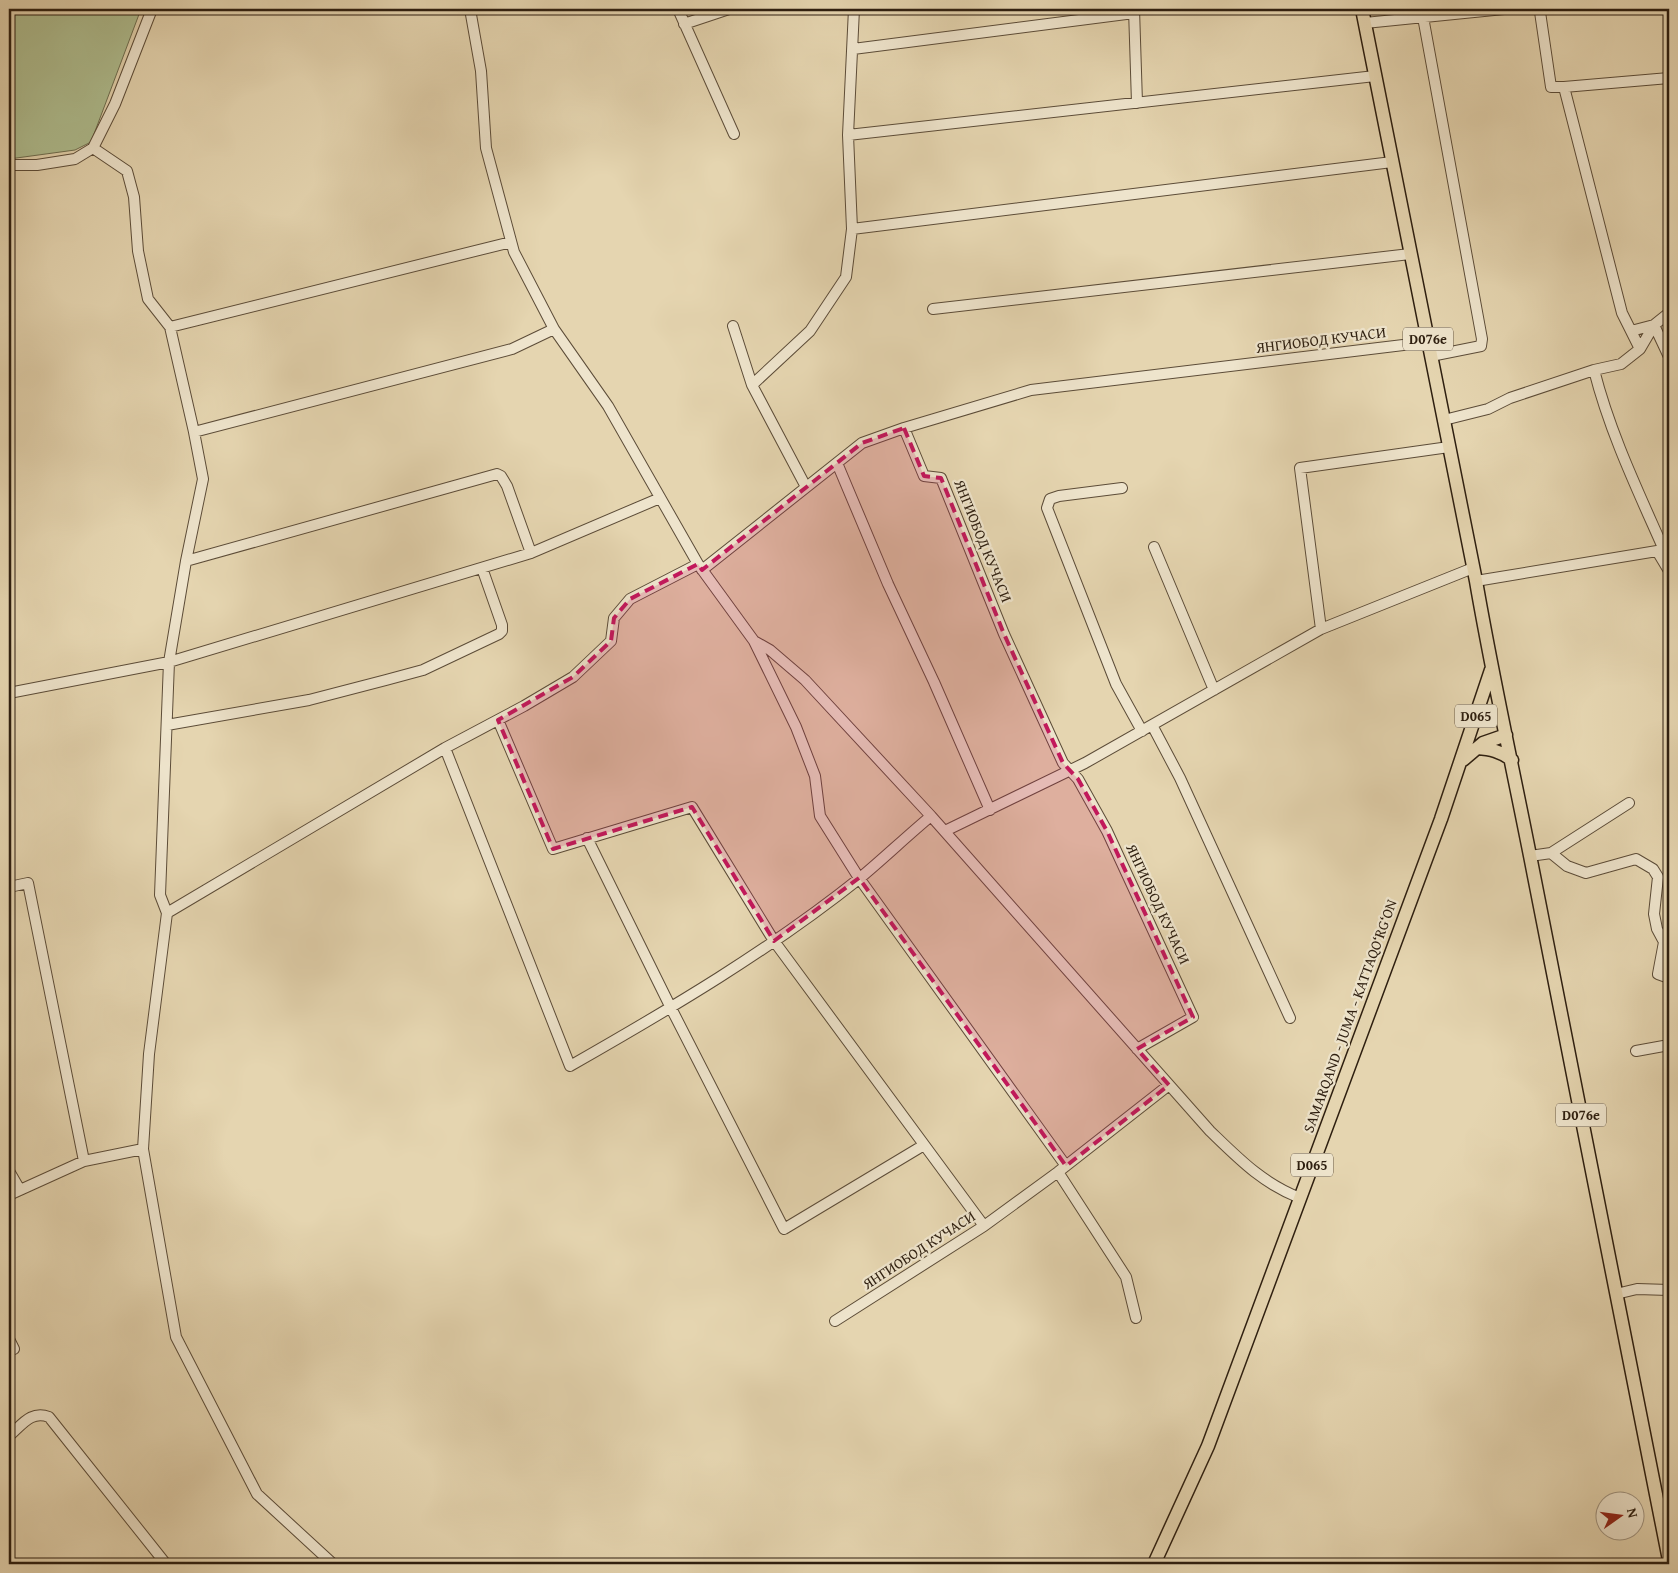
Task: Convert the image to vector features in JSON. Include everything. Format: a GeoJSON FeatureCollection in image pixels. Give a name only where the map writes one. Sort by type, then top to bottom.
{"type":"FeatureCollection","features":[{"type":"Feature","properties":{"kind":"main road","name":"D076e"},"geometry":{"type":"LineString","coordinates":[[1362,9],[1476,581],[1491,670],[1512,760],[1669,1560]]}},
{"type":"Feature","properties":{"kind":"main road","name":"SAMARQAND - JUMA - KATTAQO‘RG‘ON"},"geometry":{"type":"LineString","coordinates":[[1154,1564],[1208,1446],[1461,762],[1491,670]]}},
{"type":"Feature","properties":{"kind":"main road","name":"D065"},"geometry":{"type":"LineString","coordinates":[[1461,762],[1490,739],[1506,735]]}},
{"type":"Feature","properties":{"kind":"main road"},"geometry":{"type":"LineString","coordinates":[[1477,748],[1501,752],[1512,760]]}},
{"type":"Feature","properties":{"kind":"street"},"geometry":{"type":"LineString","coordinates":[[9,164],[37,165],[76,159],[93,148],[115,104],[152,9]]}},
{"type":"Feature","properties":{"kind":"street"},"geometry":{"type":"LineString","coordinates":[[470,9],[481,71],[486,148],[514,252],[554,329],[608,406],[700,567],[754,642],[796,727],[815,776],[820,816],[859,878],[1062,1169],[1126,1277],[1136,1318]]}},
{"type":"Feature","properties":{"kind":"street"},"geometry":{"type":"LineString","coordinates":[[678,9],[734,134]]}},
{"type":"Feature","properties":{"kind":"street"},"geometry":{"type":"LineString","coordinates":[[684,24],[729,9]]}},
{"type":"Feature","properties":{"kind":"street"},"geometry":{"type":"LineString","coordinates":[[752,385],[810,331],[846,277],[852,229],[848,134],[854,9]]}},
{"type":"Feature","properties":{"kind":"street"},"geometry":{"type":"LineString","coordinates":[[1397,9],[1397,21]]}},
{"type":"Feature","properties":{"kind":"street"},"geometry":{"type":"LineString","coordinates":[[1365,23],[1504,9]]}},
{"type":"Feature","properties":{"kind":"street"},"geometry":{"type":"LineString","coordinates":[[1537,9],[1540,12],[1542,23],[1550,84],[1554,88],[1669,78]]}},
{"type":"Feature","properties":{"kind":"street"},"geometry":{"type":"LineString","coordinates":[[853,49],[1134,11],[1137,102]]}},
{"type":"Feature","properties":{"kind":"street"},"geometry":{"type":"LineString","coordinates":[[1423,17],[1482,339],[1480,346],[1431,356]]}},
{"type":"Feature","properties":{"kind":"street"},"geometry":{"type":"LineString","coordinates":[[848,134],[1375,76]]}},
{"type":"Feature","properties":{"kind":"street"},"geometry":{"type":"LineString","coordinates":[[1564,88],[1622,312],[1640,349]]}},
{"type":"Feature","properties":{"kind":"street"},"geometry":{"type":"LineString","coordinates":[[93,148],[127,171],[134,197],[138,251],[148,300],[170,327],[203,479],[186,561],[169,662],[160,895],[167,913],[149,1054],[143,1148],[176,1337],[257,1494],[333,1564]]}},
{"type":"Feature","properties":{"kind":"street"},"geometry":{"type":"LineString","coordinates":[[852,229],[1392,162]]}},
{"type":"Feature","properties":{"kind":"street"},"geometry":{"type":"LineString","coordinates":[[170,327],[511,242]]}},
{"type":"Feature","properties":{"kind":"street"},"geometry":{"type":"LineString","coordinates":[[933,309],[1410,254]]}},
{"type":"Feature","properties":{"kind":"street"},"geometry":{"type":"LineString","coordinates":[[1444,420],[1488,409],[1510,398],[1594,370],[1621,364],[1640,349],[1654,325],[1669,313]]}},
{"type":"Feature","properties":{"kind":"street"},"geometry":{"type":"LineString","coordinates":[[1631,331],[1654,325]]}},
{"type":"Feature","properties":{"kind":"street"},"geometry":{"type":"LineString","coordinates":[[1654,325],[1669,357]]}},
{"type":"Feature","properties":{"kind":"street"},"geometry":{"type":"LineString","coordinates":[[733,326],[752,385],[806,487]]}},
{"type":"Feature","properties":{"kind":"street"},"geometry":{"type":"LineString","coordinates":[[194,432],[512,349],[554,329]]}},
{"type":"Feature","properties":{"kind":"street","name":"ЯНГИОБОД КУЧАСИ"},"geometry":{"type":"LineString","coordinates":[[1137,1048],[1193,1016],[1107,831],[1078,779],[1063,763],[1004,634],[941,478],[924,476],[904,428],[1031,390],[1428,342]]}},
{"type":"Feature","properties":{"kind":"street"},"geometry":{"type":"LineString","coordinates":[[1594,370],[1613,433],[1663,550],[1669,571]]}},
{"type":"Feature","properties":{"kind":"street"},"geometry":{"type":"LineString","coordinates":[[167,913],[445,748],[573,677],[611,642],[614,618],[630,599],[700,567],[862,443],[904,428]]}},
{"type":"Feature","properties":{"kind":"street"},"geometry":{"type":"LineString","coordinates":[[1321,629],[1300,468],[1449,447]]}},
{"type":"Feature","properties":{"kind":"street"},"geometry":{"type":"LineString","coordinates":[[837,463],[888,584],[934,682],[990,810]]}},
{"type":"Feature","properties":{"kind":"street"},"geometry":{"type":"LineString","coordinates":[[186,561],[497,474],[501,476],[506,486],[531,553]]}},
{"type":"Feature","properties":{"kind":"street"},"geometry":{"type":"LineString","coordinates":[[1122,488],[1058,496],[1050,499],[1047,508],[1116,684],[1142,731]]}},
{"type":"Feature","properties":{"kind":"street"},"geometry":{"type":"LineString","coordinates":[[9,693],[169,662],[531,553],[660,498]]}},
{"type":"Feature","properties":{"kind":"street"},"geometry":{"type":"LineString","coordinates":[[1154,547],[1214,690]]}},
{"type":"Feature","properties":{"kind":"street"},"geometry":{"type":"LineString","coordinates":[[1476,581],[1663,550]]}},
{"type":"Feature","properties":{"kind":"street"},"geometry":{"type":"LineString","coordinates":[[167,724],[309,700],[423,670],[499,634],[502,631],[502,625],[482,568]]}},
{"type":"Feature","properties":{"kind":"street"},"geometry":{"type":"LineString","coordinates":[[945,831],[1071,771],[1321,629],[1473,568]]}},
{"type":"Feature","properties":{"kind":"street"},"geometry":{"type":"LineString","coordinates":[[754,642],[770,650],[805,680],[945,831],[1210,1131],[1253,1172],[1282,1191],[1300,1198]]}},
{"type":"Feature","properties":{"kind":"street"},"geometry":{"type":"LineString","coordinates":[[498,720],[552,849],[692,807],[774,941],[984,1226]]}},
{"type":"Feature","properties":{"kind":"street"},"geometry":{"type":"LineString","coordinates":[[1152,725],[1180,778],[1290,1018]]}},
{"type":"Feature","properties":{"kind":"street"},"geometry":{"type":"LineString","coordinates":[[445,748],[570,1066],[671,1008],[774,941],[859,878],[931,816]]}},
{"type":"Feature","properties":{"kind":"street"},"geometry":{"type":"LineString","coordinates":[[1530,856],[1552,853],[1629,803]]}},
{"type":"Feature","properties":{"kind":"street"},"geometry":{"type":"LineString","coordinates":[[587,838],[784,1229],[924,1145]]}},
{"type":"Feature","properties":{"kind":"street"},"geometry":{"type":"LineString","coordinates":[[1552,853],[1567,866],[1586,873],[1636,859],[1653,869],[1658,877],[1654,914],[1657,928],[1664,942],[1658,974],[1669,978]]}},
{"type":"Feature","properties":{"kind":"street"},"geometry":{"type":"LineString","coordinates":[[9,887],[28,883],[84,1161]]}},
{"type":"Feature","properties":{"kind":"street"},"geometry":{"type":"LineString","coordinates":[[1657,928],[1669,932]]}},
{"type":"Feature","properties":{"kind":"street"},"geometry":{"type":"LineString","coordinates":[[1636,1051],[1669,1046]]}},
{"type":"Feature","properties":{"kind":"street","name":"ЯНГИОБОД КУЧАСИ"},"geometry":{"type":"LineString","coordinates":[[835,1321],[984,1226],[1062,1169],[1169,1085]]}},
{"type":"Feature","properties":{"kind":"street"},"geometry":{"type":"LineString","coordinates":[[9,1195],[84,1161],[143,1148]]}},
{"type":"Feature","properties":{"kind":"street"},"geometry":{"type":"LineString","coordinates":[[9,1171],[20,1190]]}},
{"type":"Feature","properties":{"kind":"street"},"geometry":{"type":"LineString","coordinates":[[1616,1294],[1637,1289],[1669,1290]]}},
{"type":"Feature","properties":{"kind":"street"},"geometry":{"type":"LineString","coordinates":[[9,1339],[14,1349]]}},
{"type":"Feature","properties":{"kind":"street"},"geometry":{"type":"LineString","coordinates":[[9,1436],[33,1416],[40,1414],[49,1417],[166,1564]]}},
{"type":"Feature","properties":{"kind":"highlighted area"},"geometry":{"type":"Polygon","coordinates":[[[904,428],[924,476],[941,478],[1004,634],[1063,763],[1078,779],[1107,831],[1193,1017],[1137,1049],[1169,1085],[1066,1166],[859,878],[774,941],[692,807],[553,849],[498,720],[573,677],[611,641],[614,618],[630,599],[698,564],[702,570],[862,443],[904,428]]]}},
{"type":"Feature","properties":{"kind":"green space"},"geometry":{"type":"Polygon","coordinates":[[[9,9],[141,9],[91,142],[75,150],[9,159],[9,9]]]}}]}
